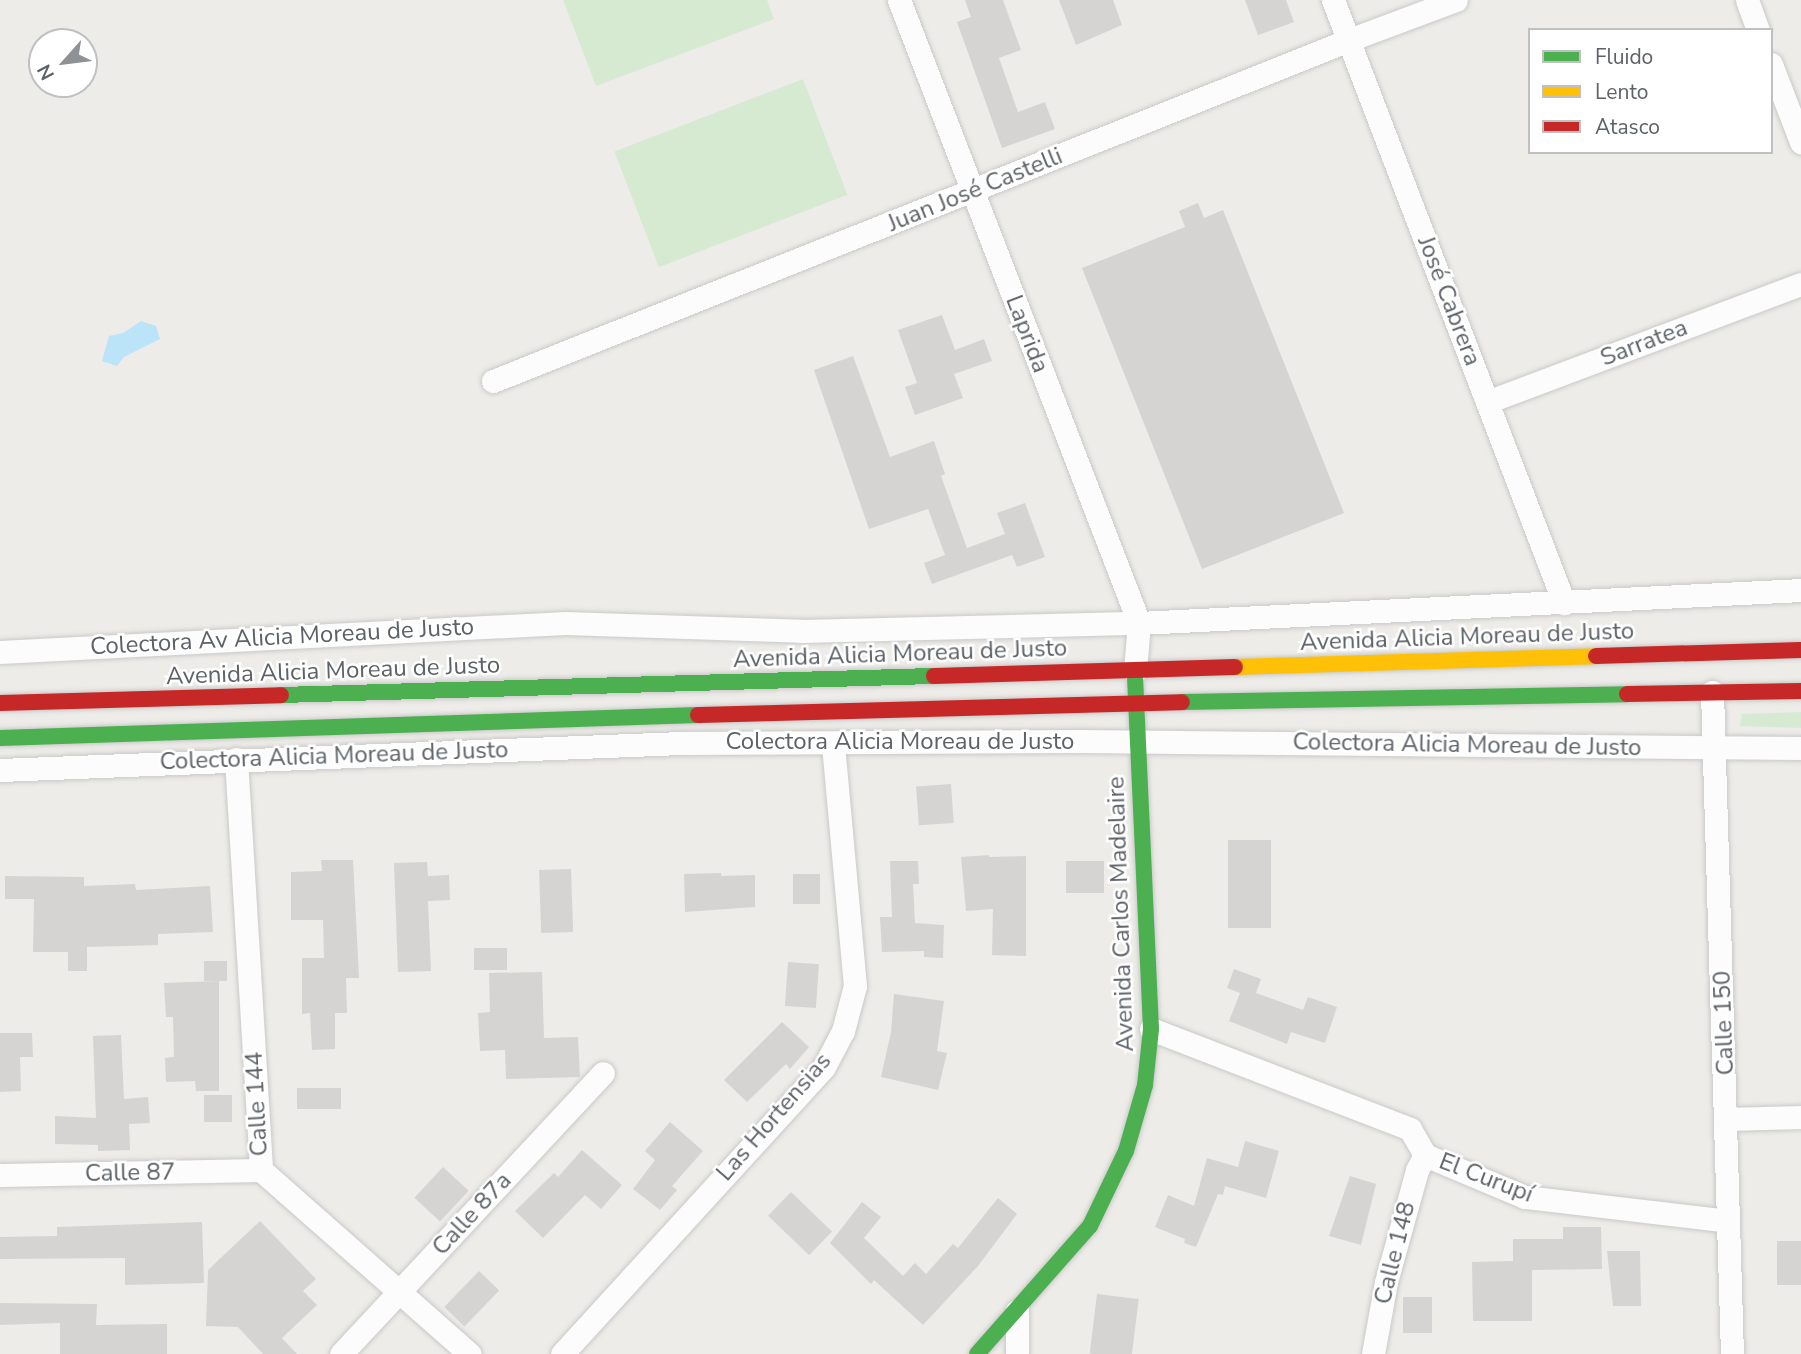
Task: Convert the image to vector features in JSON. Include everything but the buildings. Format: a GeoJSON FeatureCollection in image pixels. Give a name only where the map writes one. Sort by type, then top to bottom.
{"type":"FeatureCollection","features":[{"type":"Feature","properties":{"kind":"main road","name":"Avenida Alicia Moreau de Justo"},"geometry":{"type":"LineString","coordinates":[[0,703],[1801,650]]}},
{"type":"Feature","properties":{"kind":"main road","name":"Avenida Carlos Madelaire"},"geometry":{"type":"LineString","coordinates":[[977,1354],[1090,1226],[1126,1151],[1145,1085],[1151,1029],[1135,671]]}},
{"type":"Feature","properties":{"kind":"main road"},"geometry":{"type":"LineString","coordinates":[[0,738],[826,711],[1801,691]]}},
{"type":"Feature","properties":{"kind":"street","name":"Laprida"},"geometry":{"type":"LineString","coordinates":[[899,0],[1139,623],[1135,671]]}},
{"type":"Feature","properties":{"kind":"street","name":"José Cabrera"},"geometry":{"type":"LineString","coordinates":[[1334,0],[1564,603]]}},
{"type":"Feature","properties":{"kind":"street","name":"Juan José Castelli"},"geometry":{"type":"LineString","coordinates":[[493,381],[1349,40],[1456,0]]}},
{"type":"Feature","properties":{"kind":"street"},"geometry":{"type":"LineString","coordinates":[[1747,0],[1757,28]]}},
{"type":"Feature","properties":{"kind":"street"},"geometry":{"type":"LineString","coordinates":[[1773,69],[1801,142]]}},
{"type":"Feature","properties":{"kind":"street","name":"Sarratea"},"geometry":{"type":"LineString","coordinates":[[1487,402],[1801,284]]}},
{"type":"Feature","properties":{"kind":"street"},"geometry":{"type":"LineString","coordinates":[[1139,623],[1801,590]]}},
{"type":"Feature","properties":{"kind":"street","name":"Colectora Av Alicia Moreau de Justo"},"geometry":{"type":"LineString","coordinates":[[0,652],[565,623],[801,631],[1139,623]]}},
{"type":"Feature","properties":{"kind":"street","name":"Calle 150"},"geometry":{"type":"LineString","coordinates":[[1712,692],[1732,1354]]}},
{"type":"Feature","properties":{"kind":"street","name":"Colectora Alicia Moreau de Justo"},"geometry":{"type":"LineString","coordinates":[[0,770],[680,743],[1138,742],[1801,748]]}},
{"type":"Feature","properties":{"kind":"street","name":"Las Hortensias"},"geometry":{"type":"LineString","coordinates":[[562,1354],[824,1067],[844,1031],[855,986],[833,743]]}},
{"type":"Feature","properties":{"kind":"street","name":"Calle 144"},"geometry":{"type":"LineString","coordinates":[[236,759],[261,1170],[470,1354]]}},
{"type":"Feature","properties":{"kind":"street","name":"El Curupí"},"geometry":{"type":"LineString","coordinates":[[1151,1029],[1410,1129],[1425,1155],[1525,1197],[1728,1221]]}},
{"type":"Feature","properties":{"kind":"street","name":"Calle 87a"},"geometry":{"type":"LineString","coordinates":[[341,1354],[603,1073]]}},
{"type":"Feature","properties":{"kind":"street"},"geometry":{"type":"LineString","coordinates":[[1727,1119],[1801,1117]]}},
{"type":"Feature","properties":{"kind":"street","name":"Calle 148"},"geometry":{"type":"LineString","coordinates":[[1373,1354],[1385,1282],[1417,1170],[1425,1155]]}},
{"type":"Feature","properties":{"kind":"street","name":"Calle 87"},"geometry":{"type":"LineString","coordinates":[[0,1175],[261,1170]]}},
{"type":"Feature","properties":{"kind":"street"},"geometry":{"type":"LineString","coordinates":[[1017,1311],[1017,1354]]}},
{"type":"Feature","properties":{"kind":"green space"},"geometry":{"type":"Polygon","coordinates":[[[563,0],[767,0],[774,19],[596,86],[563,0]]]}},
{"type":"Feature","properties":{"kind":"green space"},"geometry":{"type":"Polygon","coordinates":[[[803,79],[847,195],[659,267],[614,151],[803,79]]]}},
{"type":"Feature","properties":{"kind":"green space"},"geometry":{"type":"Polygon","coordinates":[[[1801,712],[1801,728],[1740,726],[1742,714],[1801,712]]]}},
{"type":"Feature","properties":{"kind":"water"},"geometry":{"type":"Polygon","coordinates":[[[141,321],[156,326],[160,339],[124,357],[117,366],[102,361],[109,336],[123,333],[141,321]]]}},
{"type":"Feature","properties":{"kind":"traffic: fast"},"geometry":{"type":"LineString","coordinates":[[281,695],[934,676]]}},
{"type":"Feature","properties":{"kind":"traffic: fast"},"geometry":{"type":"LineString","coordinates":[[977,1354],[1090,1226],[1126,1151],[1145,1085],[1151,1029],[1135,677]]}},
{"type":"Feature","properties":{"kind":"traffic: fast"},"geometry":{"type":"LineString","coordinates":[[1182,702],[1627,694]]}},
{"type":"Feature","properties":{"kind":"traffic: fast"},"geometry":{"type":"LineString","coordinates":[[0,738],[698,715]]}},
{"type":"Feature","properties":{"kind":"traffic: slow"},"geometry":{"type":"LineString","coordinates":[[1235,667],[1596,656]]}},
{"type":"Feature","properties":{"kind":"traffic: jam"},"geometry":{"type":"LineString","coordinates":[[1596,656],[1801,650]]}},
{"type":"Feature","properties":{"kind":"traffic: jam"},"geometry":{"type":"LineString","coordinates":[[934,676],[1235,667]]}},
{"type":"Feature","properties":{"kind":"traffic: jam"},"geometry":{"type":"LineString","coordinates":[[1627,694],[1801,691]]}},
{"type":"Feature","properties":{"kind":"traffic: jam"},"geometry":{"type":"LineString","coordinates":[[0,703],[281,695]]}},
{"type":"Feature","properties":{"kind":"traffic: jam"},"geometry":{"type":"LineString","coordinates":[[698,715],[1182,702]]}}]}
